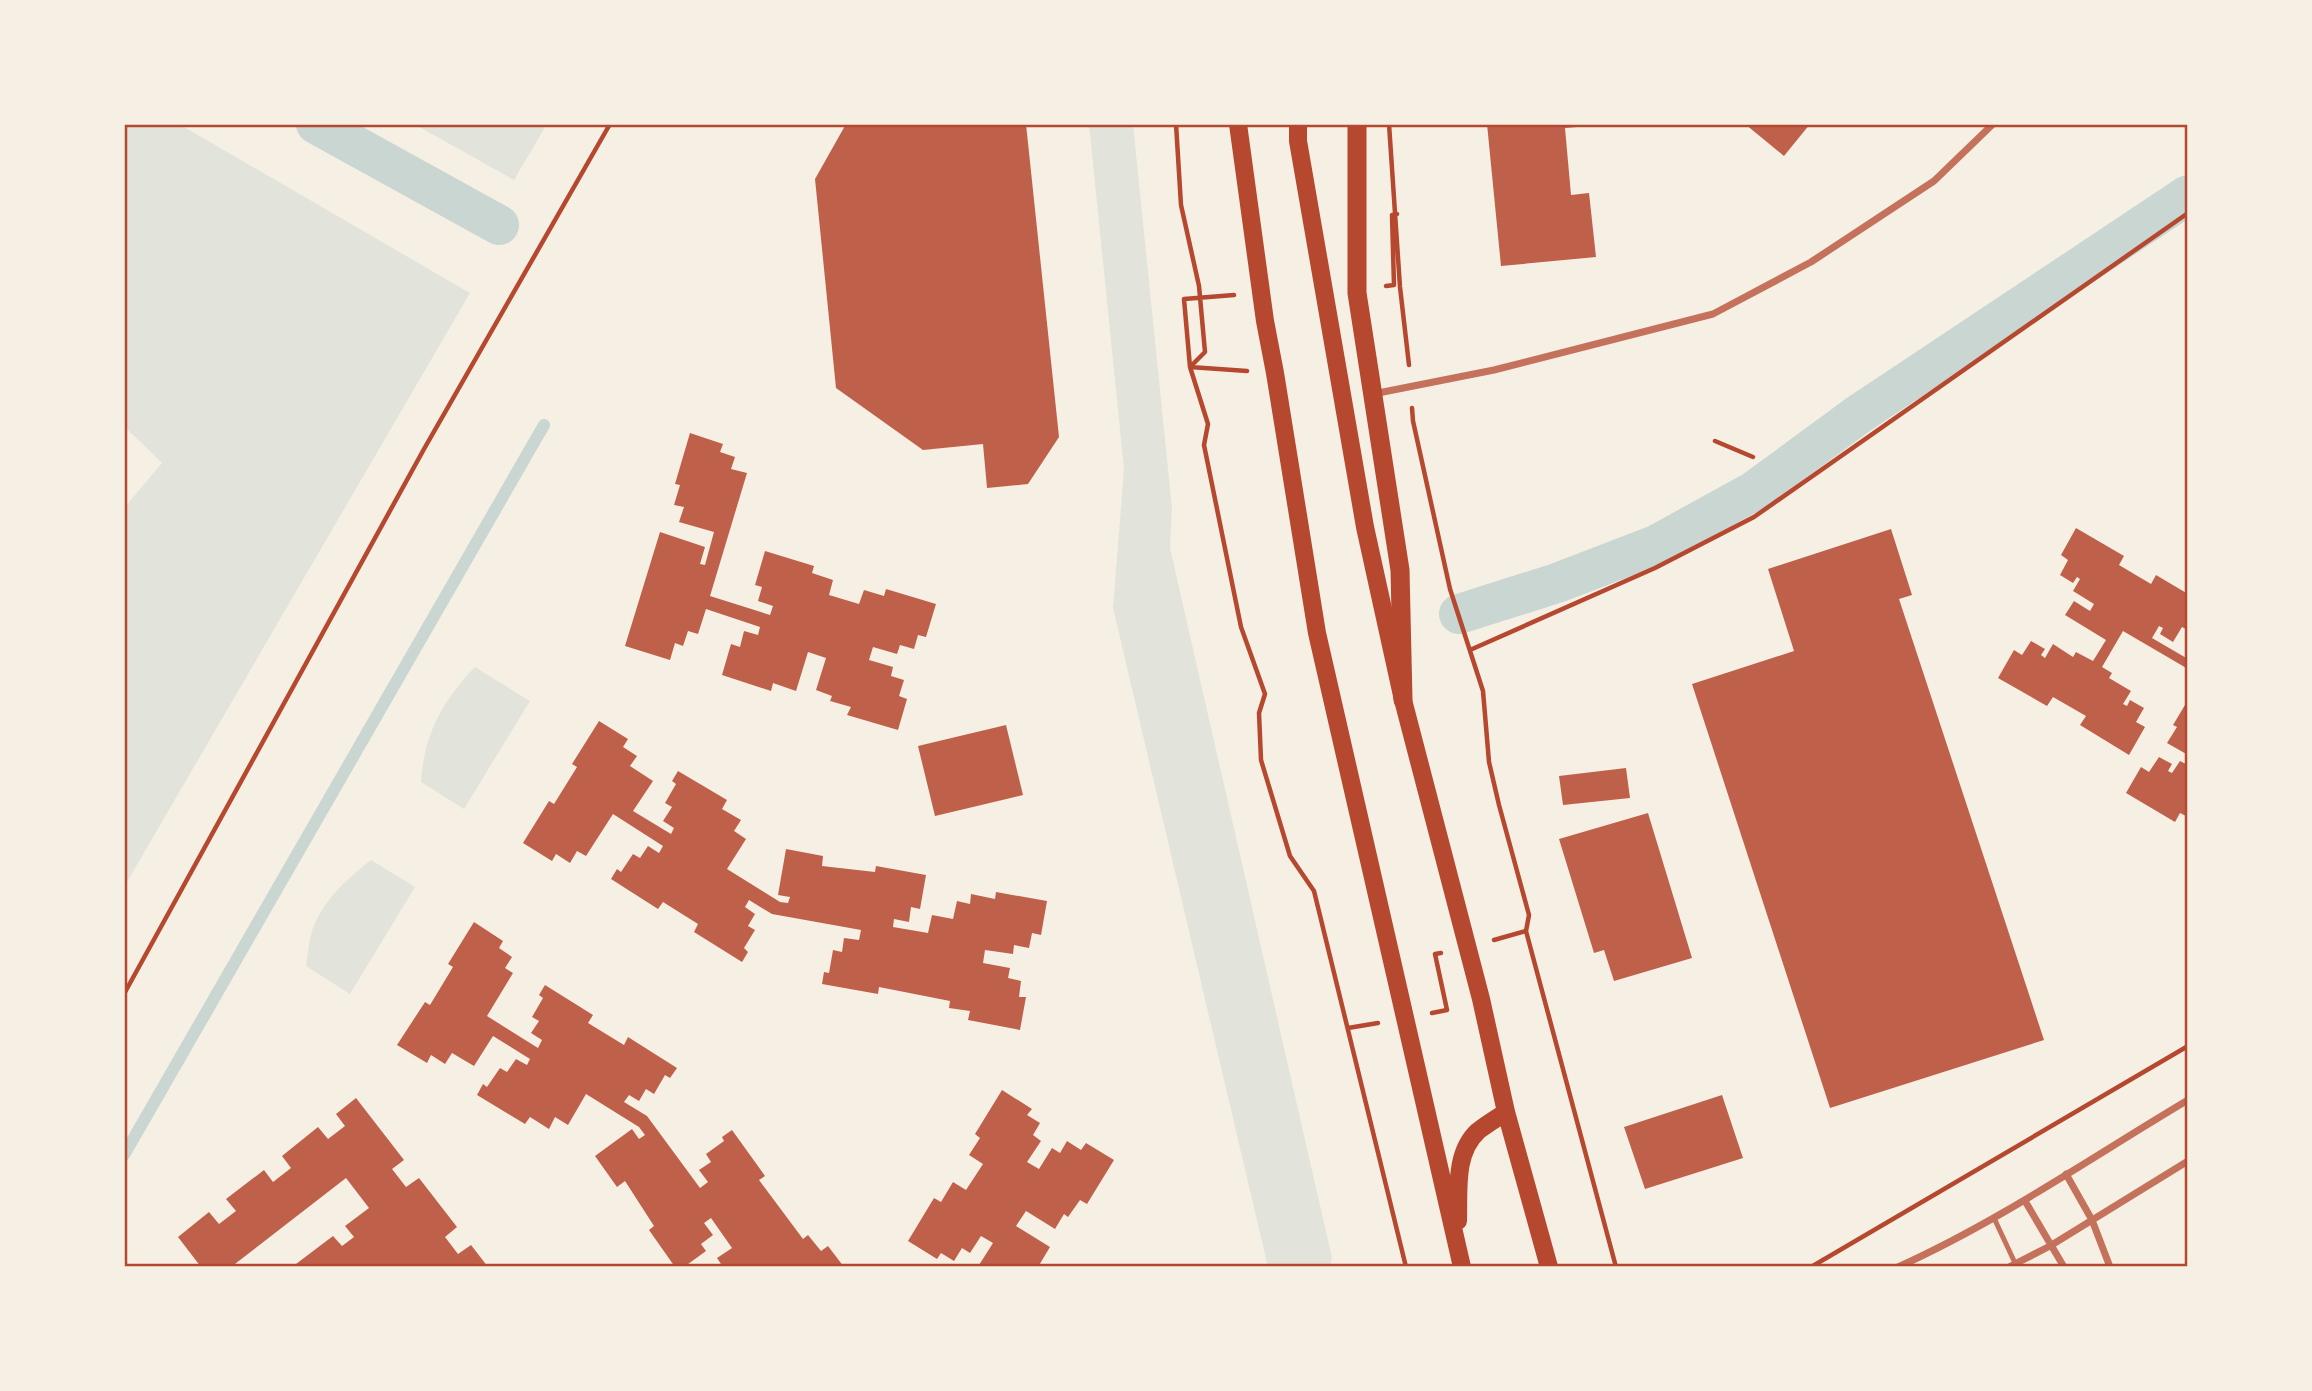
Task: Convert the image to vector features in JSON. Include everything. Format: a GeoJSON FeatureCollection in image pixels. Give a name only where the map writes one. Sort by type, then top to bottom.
{"type":"FeatureCollection","features":[{"type":"Feature","properties":{"kind":"highway"},"geometry":{"type":"LineString","coordinates":[[1357,124],[1357,293],[1400,570],[1403,699]]}},
{"type":"Feature","properties":{"kind":"main road"},"geometry":{"type":"LineString","coordinates":[[1238,127],[1265,321],[1276,373],[1317,633],[1462,1267]]}},
{"type":"Feature","properties":{"kind":"main road"},"geometry":{"type":"LineString","coordinates":[[1298,133],[1365,527],[1403,699],[1506,1112],[1549,1267]]}},
{"type":"Feature","properties":{"kind":"main road"},"geometry":{"type":"LineString","coordinates":[[1457,1246],[1460,1164],[1466,1146],[1478,1132],[1506,1112]]}},
{"type":"Feature","properties":{"kind":"street"},"geometry":{"type":"LineString","coordinates":[[1372,395],[1494,370],[1713,314],[1811,262],[1934,181],[1993,124]]}},
{"type":"Feature","properties":{"kind":"street"},"geometry":{"type":"LineString","coordinates":[[1898,1267],[2025,1201],[2188,1100]]}},
{"type":"Feature","properties":{"kind":"street"},"geometry":{"type":"LineString","coordinates":[[2012,1265],[2050,1246],[2188,1161]]}},
{"type":"Feature","properties":{"kind":"street"},"geometry":{"type":"LineString","coordinates":[[2066,1174],[2092,1220],[2110,1267]]}},
{"type":"Feature","properties":{"kind":"street"},"geometry":{"type":"LineString","coordinates":[[2025,1201],[2064,1267]]}},
{"type":"Feature","properties":{"kind":"lane"},"geometry":{"type":"LineString","coordinates":[[1994,1218],[2012,1265]]}},
{"type":"Feature","properties":{"kind":"path"},"geometry":{"type":"LineString","coordinates":[[124,994],[424,449],[610,124]]}},
{"type":"Feature","properties":{"kind":"path"},"geometry":{"type":"LineString","coordinates":[[1177,124],[1181,205],[1199,286],[1205,352],[1189,367]]}},
{"type":"Feature","properties":{"kind":"path"},"geometry":{"type":"LineString","coordinates":[[1390,124],[1400,287],[1413,421],[1450,589],[1483,691],[1489,762],[1530,915],[1526,931],[1616,1267]]}},
{"type":"Feature","properties":{"kind":"path"},"geometry":{"type":"LineString","coordinates":[[1470,650],[1655,568],[1754,517],[2188,213]]}},
{"type":"Feature","properties":{"kind":"path"},"geometry":{"type":"LineString","coordinates":[[1394,285],[1392,215],[1397,214]]}},
{"type":"Feature","properties":{"kind":"path"},"geometry":{"type":"LineString","coordinates":[[1184,299],[1189,367],[1208,424],[1204,445],[1241,627],[1265,694],[1259,713],[1261,760],[1290,856],[1314,891],[1406,1267]]}},
{"type":"Feature","properties":{"kind":"path"},"geometry":{"type":"LineString","coordinates":[[1189,367],[1276,373]]}},
{"type":"Feature","properties":{"kind":"path"},"geometry":{"type":"LineString","coordinates":[[1715,441],[1753,457]]}},
{"type":"Feature","properties":{"kind":"path"},"geometry":{"type":"LineString","coordinates":[[1348,1028],[1447,1010],[1435,954],[1526,931]]}},
{"type":"Feature","properties":{"kind":"path"},"geometry":{"type":"LineString","coordinates":[[1811,1267],[2188,1046]]}},
{"type":"Feature","properties":{"kind":"shaded area"},"geometry":{"type":"Polygon","coordinates":[[[124,124],[179,124],[470,293],[124,887],[124,508],[162,463],[124,426],[124,124]]]}},
{"type":"Feature","properties":{"kind":"shaded area"},"geometry":{"type":"Polygon","coordinates":[[[414,124],[547,124],[514,180],[414,124]]]}},
{"type":"Feature","properties":{"kind":"shaded area"},"geometry":{"type":"Polygon","coordinates":[[[1089,124],[1133,124],[1172,508],[1170,548],[1332,1258],[1330,1267],[1268,1267],[1113,608],[1124,469],[1089,124]]]}},
{"type":"Feature","properties":{"kind":"shaded area"},"geometry":{"type":"Polygon","coordinates":[[[475,667],[530,701],[464,809],[421,782],[426,749],[437,720],[453,693],[475,667]]]}},
{"type":"Feature","properties":{"kind":"shaded area"},"geometry":{"type":"Polygon","coordinates":[[[371,860],[415,887],[350,994],[306,966],[313,928],[324,907],[345,882],[371,860]]]}},
{"type":"Feature","properties":{"kind":"building"},"geometry":{"type":"Polygon","coordinates":[[[846,124],[1026,124],[1059,437],[1028,484],[987,488],[983,444],[923,450],[836,388],[815,179],[846,124]]]}},
{"type":"Feature","properties":{"kind":"building"},"geometry":{"type":"Polygon","coordinates":[[[1487,124],[1588,124],[1565,128],[1571,195],[1589,193],[1596,257],[1501,266],[1487,124]]]}},
{"type":"Feature","properties":{"kind":"building"},"geometry":{"type":"Polygon","coordinates":[[[1745,124],[1810,124],[1784,156],[1745,124]]]}},
{"type":"Feature","properties":{"kind":"building"},"geometry":{"type":"Polygon","coordinates":[[[690,433],[723,444],[720,452],[735,457],[731,469],[747,473],[710,596],[770,615],[773,606],[758,601],[762,587],[755,585],[765,551],[814,566],[812,573],[833,580],[829,595],[859,604],[864,590],[884,596],[886,589],[936,604],[926,637],[918,635],[914,649],[900,645],[897,654],[873,647],[869,660],[893,667],[891,676],[904,680],[899,696],[907,699],[898,730],[847,715],[851,707],[830,701],[832,696],[816,690],[826,658],[808,652],[796,691],[773,683],[771,691],[722,675],[731,644],[740,647],[744,631],[758,635],[760,627],[706,609],[698,634],[688,631],[683,646],[675,643],[670,660],[625,646],[660,532],[705,547],[700,564],[705,565],[714,532],[679,522],[684,507],[674,505],[680,485],[675,484],[690,433]]]}},
{"type":"Feature","properties":{"kind":"building"},"geometry":{"type":"Polygon","coordinates":[[[2076,528],[2124,556],[2119,565],[2151,584],[2156,575],[2188,594],[2188,630],[2182,627],[2173,642],[2160,634],[2163,628],[2159,626],[2152,638],[2188,659],[2188,669],[2123,631],[2102,667],[2112,673],[2109,678],[2131,691],[2123,704],[2127,706],[2130,700],[2144,708],[2136,722],[2145,727],[2129,755],[2080,725],[2086,716],[2053,697],[2047,706],[1998,678],[2014,650],[2022,655],[2031,641],[2045,649],[2041,655],[2045,658],[2053,644],[2073,657],[2076,652],[2093,661],[2106,640],[2065,615],[2074,601],[2090,611],[2094,604],[2073,591],[2080,579],[2077,577],[2073,583],[2060,575],[2068,560],[2061,555],[2076,528]]]}},
{"type":"Feature","properties":{"kind":"building"},"geometry":{"type":"Polygon","coordinates":[[[1891,529],[1912,595],[1899,599],[2044,1040],[1830,1108],[1692,684],[1794,651],[1768,569],[1891,529]]]}},
{"type":"Feature","properties":{"kind":"building"},"geometry":{"type":"Polygon","coordinates":[[[2188,700],[2188,755],[2167,743],[2177,727],[2173,725],[2188,700]]]}},
{"type":"Feature","properties":{"kind":"building"},"geometry":{"type":"Polygon","coordinates":[[[599,721],[628,739],[623,747],[637,756],[630,766],[653,781],[633,811],[671,834],[674,828],[663,821],[672,807],[665,803],[676,784],[672,781],[678,771],[727,800],[722,809],[741,820],[734,831],[746,839],[727,869],[780,902],[788,903],[790,897],[778,895],[786,849],[823,856],[822,866],[875,872],[876,866],[926,875],[920,909],[911,907],[909,922],[894,919],[893,927],[928,933],[932,915],[953,919],[957,901],[970,904],[971,894],[995,899],[996,892],[1047,901],[1041,935],[1032,933],[1029,948],[1014,945],[1013,954],[985,950],[983,963],[1010,968],[1008,978],[1021,981],[1019,997],[1026,997],[1020,1030],[968,1020],[970,1011],[949,1008],[950,1001],[879,987],[878,994],[822,984],[824,972],[829,973],[833,950],[842,952],[844,938],[859,940],[861,930],[772,914],[749,900],[745,907],[755,914],[748,926],[755,930],[744,948],[748,952],[742,962],[694,932],[698,924],[663,902],[658,909],[611,879],[617,869],[621,872],[633,854],[640,858],[648,846],[659,853],[663,846],[613,814],[586,856],[577,851],[570,863],[556,854],[552,861],[523,843],[549,801],[554,804],[577,767],[572,764],[599,721]]]}},
{"type":"Feature","properties":{"kind":"building"},"geometry":{"type":"Polygon","coordinates":[[[1006,725],[1023,795],[935,816],[918,746],[1006,725]]]}},
{"type":"Feature","properties":{"kind":"building"},"geometry":{"type":"Polygon","coordinates":[[[2159,757],[2172,764],[2168,771],[2172,773],[2180,761],[2188,765],[2188,817],[2180,813],[2175,822],[2126,793],[2141,767],[2149,772],[2159,757]]]}},
{"type":"Feature","properties":{"kind":"building"},"geometry":{"type":"Polygon","coordinates":[[[1626,768],[1630,798],[1563,805],[1559,776],[1626,768]]]}},
{"type":"Feature","properties":{"kind":"building"},"geometry":{"type":"Polygon","coordinates":[[[1648,813],[1692,958],[1614,981],[1604,950],[1594,953],[1559,839],[1648,813]]]}},
{"type":"Feature","properties":{"kind":"building"},"geometry":{"type":"Polygon","coordinates":[[[474,922],[503,941],[499,948],[512,957],[505,968],[513,973],[487,1016],[538,1048],[542,1040],[531,1033],[539,1021],[532,1017],[543,998],[539,995],[545,985],[593,1015],[588,1023],[624,1045],[628,1037],[677,1068],[670,1078],[665,1075],[654,1094],[646,1089],[639,1101],[629,1095],[624,1102],[647,1116],[700,1188],[708,1182],[699,1170],[711,1162],[706,1154],[724,1141],[722,1137],[732,1130],[765,1176],[759,1180],[803,1239],[808,1235],[821,1251],[828,1246],[844,1267],[723,1267],[717,1258],[732,1248],[711,1218],[704,1223],[713,1235],[701,1244],[706,1251],[684,1267],[675,1267],[649,1230],[654,1226],[625,1181],[617,1187],[595,1156],[632,1129],[639,1139],[645,1135],[639,1127],[586,1094],[568,1125],[555,1117],[549,1129],[530,1117],[525,1124],[477,1095],[483,1084],[487,1087],[500,1068],[507,1072],[516,1059],[527,1065],[530,1059],[493,1036],[474,1066],[452,1053],[445,1064],[431,1055],[427,1063],[397,1045],[425,1002],[430,1005],[453,967],[448,964],[474,922]]]}},
{"type":"Feature","properties":{"kind":"building"},"geometry":{"type":"Polygon","coordinates":[[[1002,1090],[1032,1109],[1027,1115],[1040,1123],[1033,1135],[1041,1141],[1027,1162],[1039,1169],[1052,1148],[1060,1153],[1067,1141],[1081,1150],[1086,1143],[1114,1160],[1087,1204],[1080,1200],[1068,1217],[1064,1214],[1055,1229],[1026,1211],[1016,1226],[1050,1247],[1038,1267],[982,1267],[979,1265],[993,1243],[981,1236],[970,1253],[962,1248],[954,1261],[941,1253],[937,1259],[908,1241],[934,1198],[941,1202],[953,1182],[966,1190],[983,1164],[969,1155],[980,1138],[975,1134],[1002,1090]]]}},
{"type":"Feature","properties":{"kind":"building"},"geometry":{"type":"Polygon","coordinates":[[[1722,1095],[1743,1158],[1645,1189],[1624,1127],[1722,1095]]]}},
{"type":"Feature","properties":{"kind":"building"},"geometry":{"type":"Polygon","coordinates":[[[356,1098],[404,1160],[392,1169],[406,1187],[419,1178],[457,1227],[445,1237],[458,1254],[471,1245],[488,1267],[298,1267],[296,1264],[333,1236],[342,1246],[354,1237],[345,1226],[369,1208],[346,1178],[231,1267],[201,1267],[178,1237],[209,1212],[219,1224],[236,1211],[226,1199],[264,1170],[273,1182],[291,1168],[282,1156],[318,1127],[328,1139],[345,1126],[336,1114],[356,1098]]]}},
{"type":"Feature","properties":{"kind":"waterway"},"geometry":{"type":"LineString","coordinates":[[316,124],[499,225]]}},
{"type":"Feature","properties":{"kind":"waterway"},"geometry":{"type":"LineString","coordinates":[[1459,614],[1557,583],[1656,545],[1754,491],[1859,414],[2188,195]]}},
{"type":"Feature","properties":{"kind":"waterway"},"geometry":{"type":"LineString","coordinates":[[124,1155],[544,425]]}}]}
